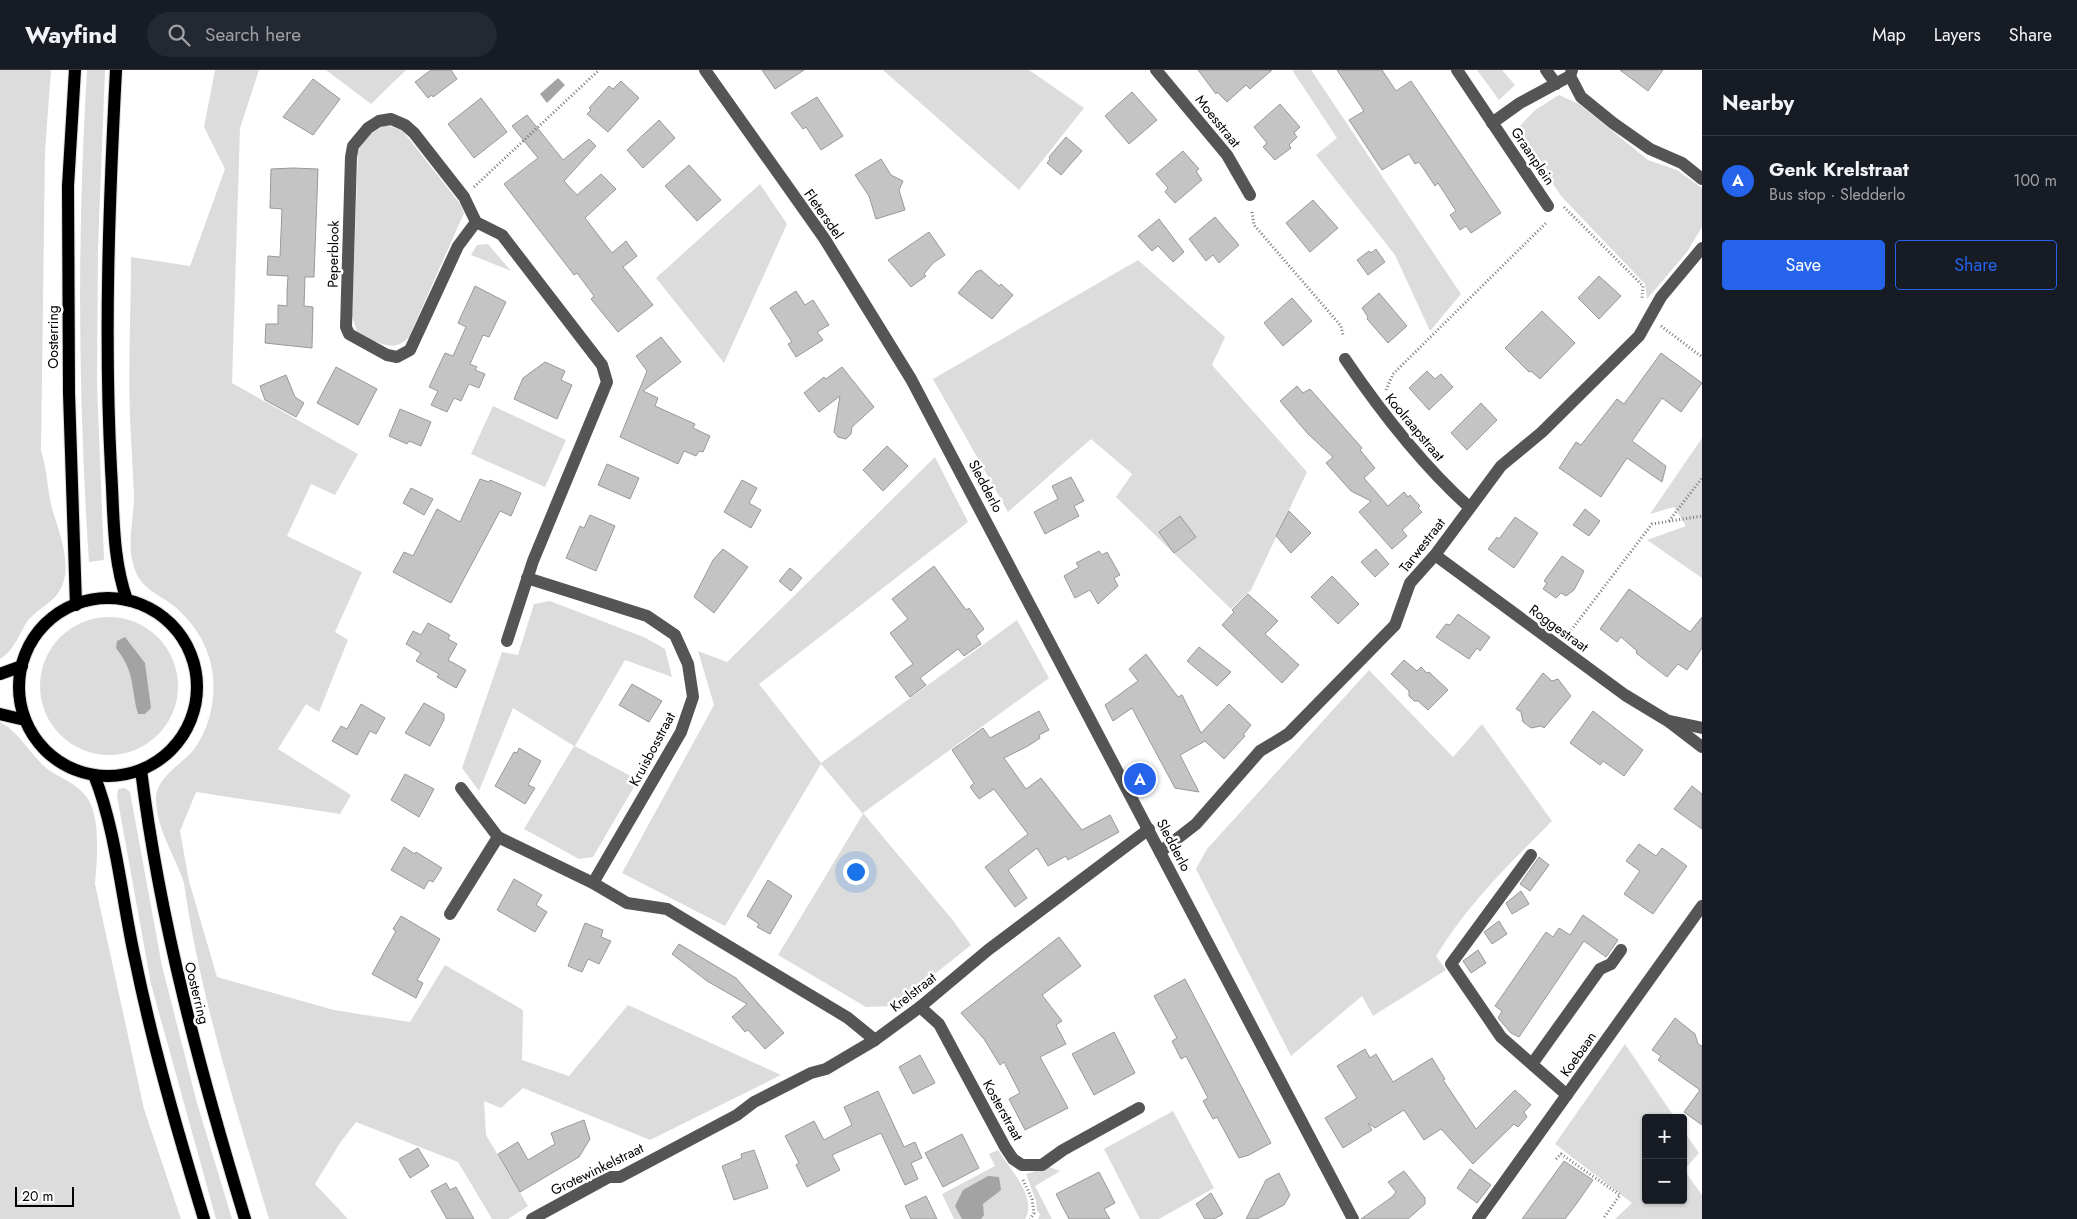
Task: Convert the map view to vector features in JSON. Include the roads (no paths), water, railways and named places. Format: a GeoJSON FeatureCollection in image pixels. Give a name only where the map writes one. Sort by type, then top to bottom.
{"type":"FeatureCollection","features":[{"type":"Feature","properties":{"kind":"main road","name":"Oosterring"},"geometry":{"type":"LineString","coordinates":[[75,70],[68,216],[68,393],[76,605]]}},
{"type":"Feature","properties":{"kind":"main road"},"geometry":{"type":"LineString","coordinates":[[116,70],[110,190],[108,398],[116,565],[127,600]]}},
{"type":"Feature","properties":{"kind":"main road"},"geometry":{"type":"LineString","coordinates":[[101,599],[127,600],[153,611],[175,628],[190,652],[197,680],[194,708],[184,734],[165,755],[141,770],[126,774],[94,775],[76,770],[60,762],[45,750],[34,736],[25,720],[19,693],[22,666],[36,635],[47,622],[76,605],[101,599]]}},
{"type":"Feature","properties":{"kind":"main road"},"geometry":{"type":"LineString","coordinates":[[0,674],[22,666]]}},
{"type":"Feature","properties":{"kind":"main road"},"geometry":{"type":"LineString","coordinates":[[0,714],[25,720]]}},
{"type":"Feature","properties":{"kind":"main road","name":"Oosterring"},"geometry":{"type":"LineString","coordinates":[[141,770],[162,903],[181,995],[211,1107],[245,1219]]}},
{"type":"Feature","properties":{"kind":"main road"},"geometry":{"type":"LineString","coordinates":[[94,775],[107,816],[145,1009],[174,1120],[204,1219]]}},
{"type":"Feature","properties":{"kind":"street","name":"Fletersdel"},"geometry":{"type":"LineString","coordinates":[[705,70],[824,238],[911,379]]}},
{"type":"Feature","properties":{"kind":"street","name":"Moesstraat"},"geometry":{"type":"LineString","coordinates":[[1156,70],[1227,155],[1250,195]]}},
{"type":"Feature","properties":{"kind":"street","name":"Graanplein"},"geometry":{"type":"LineString","coordinates":[[1457,70],[1552,211]]}},
{"type":"Feature","properties":{"kind":"street"},"geometry":{"type":"LineString","coordinates":[[1546,70],[1556,84]]}},
{"type":"Feature","properties":{"kind":"street","name":"Graanplein"},"geometry":{"type":"LineString","coordinates":[[1492,123],[1571,73]]}},
{"type":"Feature","properties":{"kind":"street"},"geometry":{"type":"LineString","coordinates":[[1571,73],[1581,97],[1613,124],[1650,149],[1682,163],[1702,179]]}},
{"type":"Feature","properties":{"kind":"street","name":"Peperblook"},"geometry":{"type":"LineString","coordinates":[[391,119],[405,124],[464,197],[476,222],[458,246],[410,350],[397,357],[387,355],[348,334],[346,327],[351,157],[353,146],[368,128],[379,121],[391,119]]}},
{"type":"Feature","properties":{"kind":"street"},"geometry":{"type":"LineString","coordinates":[[476,222],[502,235],[602,365],[607,382],[600,404],[556,501],[527,578],[507,641]]}},
{"type":"Feature","properties":{"kind":"street","name":"Tarwestraat"},"geometry":{"type":"LineString","coordinates":[[1160,852],[1196,824],[1260,752],[1288,734],[1395,624],[1410,584],[1435,555],[1501,466],[1542,432],[1639,336],[1661,297],[1702,248]]}},
{"type":"Feature","properties":{"kind":"street","name":"Koolraapstraat"},"geometry":{"type":"LineString","coordinates":[[1345,359],[1373,401],[1443,484],[1469,507]]}},
{"type":"Feature","properties":{"kind":"street","name":"Sledderlo"},"geometry":{"type":"LineString","coordinates":[[911,379],[1353,1219]]}},
{"type":"Feature","properties":{"kind":"street","name":"Roggestraat"},"geometry":{"type":"LineString","coordinates":[[1435,555],[1625,695],[1668,721],[1702,747]]}},
{"type":"Feature","properties":{"kind":"street","name":"Kruisbosstraat"},"geometry":{"type":"LineString","coordinates":[[527,578],[647,616],[675,635],[688,664],[694,697],[681,732],[593,883]]}},
{"type":"Feature","properties":{"kind":"street","name":"Roggestraat"},"geometry":{"type":"LineString","coordinates":[[1668,721],[1702,728]]}},
{"type":"Feature","properties":{"kind":"street"},"geometry":{"type":"LineString","coordinates":[[461,788],[498,837],[593,883],[627,903],[667,910],[848,1018],[875,1040]]}},
{"type":"Feature","properties":{"kind":"street","name":"Krelstraat"},"geometry":{"type":"LineString","coordinates":[[676,1146],[737,1115],[754,1102],[811,1073],[826,1069],[875,1040],[920,1007],[988,950],[1148,830]]}},
{"type":"Feature","properties":{"kind":"street"},"geometry":{"type":"LineString","coordinates":[[450,914],[498,837]]}},
{"type":"Feature","properties":{"kind":"street"},"geometry":{"type":"LineString","coordinates":[[1531,855],[1451,964],[1501,1037],[1567,1095]]}},
{"type":"Feature","properties":{"kind":"street","name":"Koebaan"},"geometry":{"type":"LineString","coordinates":[[1478,1219],[1702,906]]}},
{"type":"Feature","properties":{"kind":"street"},"geometry":{"type":"LineString","coordinates":[[1532,1064],[1600,969],[1611,964],[1621,950]]}},
{"type":"Feature","properties":{"kind":"street","name":"Kosterstraat"},"geometry":{"type":"LineString","coordinates":[[920,1007],[938,1024],[1005,1146],[1014,1159],[1022,1165],[1042,1165],[1063,1150],[1140,1108]]}},
{"type":"Feature","properties":{"kind":"street","name":"Grotewinkelstraat"},"geometry":{"type":"LineString","coordinates":[[532,1219],[609,1177],[620,1177],[676,1146]]}},
{"type":"Feature","properties":{"kind":"place","name":"Genk Krelstraat"},"geometry":{"type":"Point","coordinates":[1140,779]}}]}
